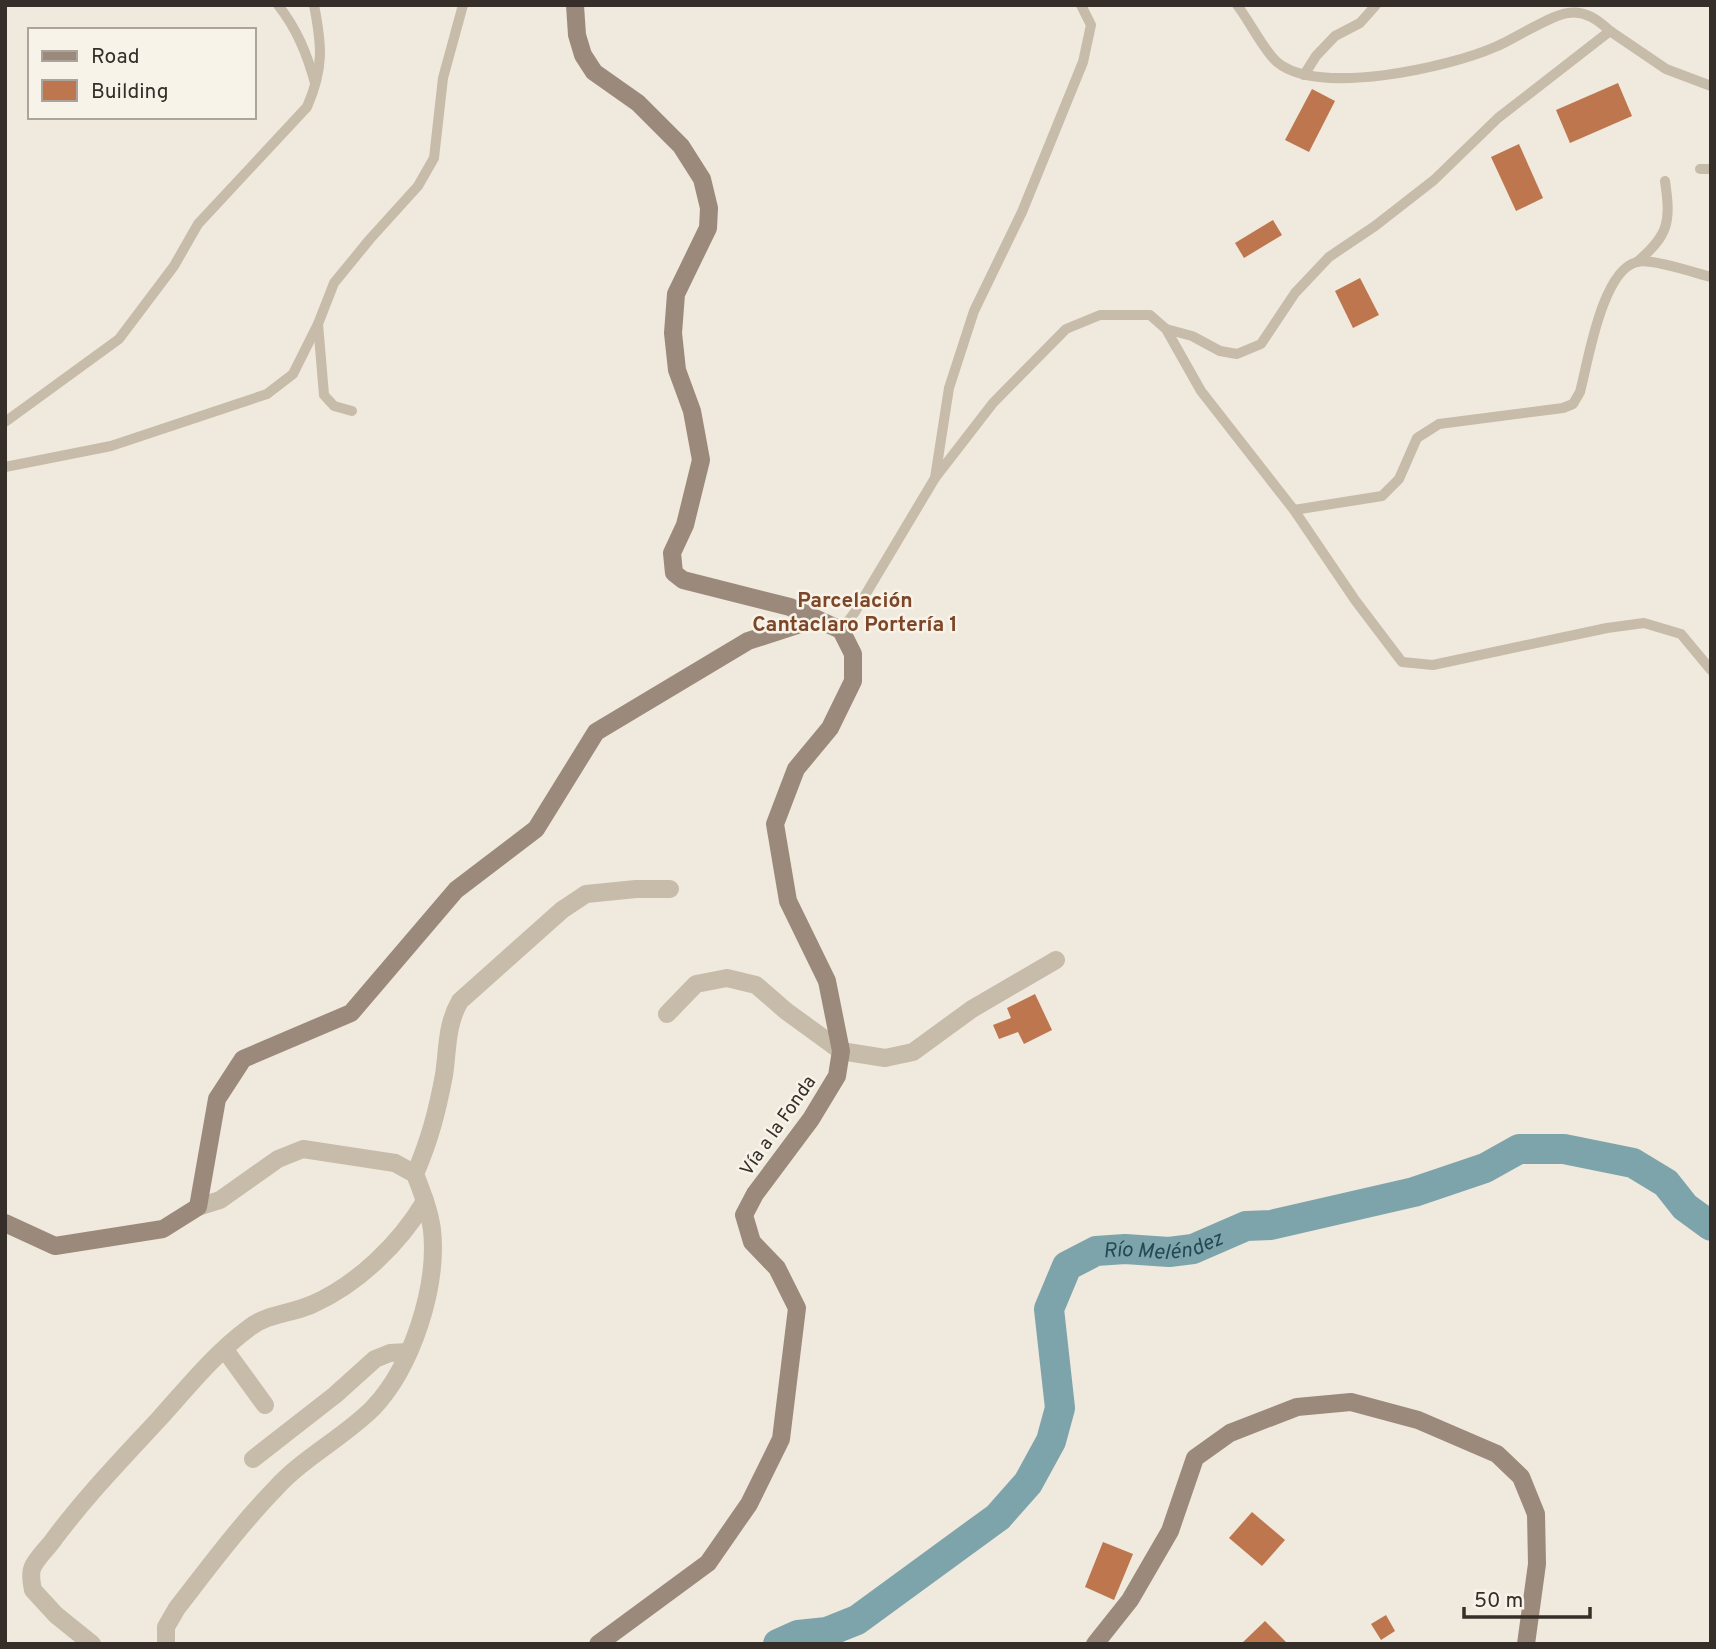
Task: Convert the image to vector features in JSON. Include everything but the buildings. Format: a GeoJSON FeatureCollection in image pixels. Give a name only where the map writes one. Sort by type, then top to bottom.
{"type":"FeatureCollection","features":[{"type":"Feature","properties":{"kind":"street"},"geometry":{"type":"LineString","coordinates":[[575,5],[577,35],[583,55],[594,72],[638,103],[681,146],[702,180],[709,208],[708,228],[676,294],[673,333],[677,370],[692,411],[701,460],[685,525],[672,553],[674,573],[683,580],[790,607],[841,630]]}},
{"type":"Feature","properties":{"kind":"street"},"geometry":{"type":"LineString","coordinates":[[198,1207],[217,1099],[243,1059],[351,1013],[456,890],[536,829],[596,732],[748,641],[816,619]]}},
{"type":"Feature","properties":{"kind":"street","name":"Vía a la Fonda"},"geometry":{"type":"LineString","coordinates":[[598,1644],[708,1563],[749,1504],[781,1439],[797,1308],[777,1268],[752,1242],[744,1215],[755,1194],[811,1119],[837,1076],[841,1051],[827,981],[788,901],[775,824],[796,769],[830,728],[853,681],[853,654],[841,630]]}},
{"type":"Feature","properties":{"kind":"street"},"geometry":{"type":"LineString","coordinates":[[415,1174],[432,1133],[451,1016],[460,1001],[562,910],[586,894],[670,889]]}},
{"type":"Feature","properties":{"kind":"street"},"geometry":{"type":"LineString","coordinates":[[667,1014],[696,984],[727,978],[755,985],[841,1051],[885,1058],[913,1052],[972,1009],[1056,960]]}},
{"type":"Feature","properties":{"kind":"street"},"geometry":{"type":"LineString","coordinates":[[5,1223],[55,1247],[163,1229],[198,1207],[220,1200],[278,1158],[303,1149],[395,1163],[415,1174],[432,1229],[432,1264],[426,1296],[397,1378],[374,1406],[347,1432],[314,1454],[275,1488],[177,1608],[166,1627],[166,1644]]}},
{"type":"Feature","properties":{"kind":"street"},"geometry":{"type":"LineString","coordinates":[[92,1644],[56,1615],[33,1591],[32,1569],[89,1496],[204,1370],[248,1328],[265,1318],[315,1304],[344,1287],[380,1257],[412,1221],[425,1201]]}},
{"type":"Feature","properties":{"kind":"street"},"geometry":{"type":"LineString","coordinates":[[225,1350],[265,1405]]}},
{"type":"Feature","properties":{"kind":"street"},"geometry":{"type":"LineString","coordinates":[[253,1459],[335,1395],[375,1359],[390,1353],[408,1352]]}},
{"type":"Feature","properties":{"kind":"street"},"geometry":{"type":"LineString","coordinates":[[1095,1644],[1130,1600],[1170,1531],[1195,1458],[1230,1433],[1297,1407],[1351,1402],[1429,1424],[1496,1454],[1521,1477],[1536,1514],[1537,1564],[1526,1644]]}},
{"type":"Feature","properties":{"kind":"lane"},"geometry":{"type":"LineString","coordinates":[[278,5],[289,19],[306,51],[316,87]]}},
{"type":"Feature","properties":{"kind":"lane"},"geometry":{"type":"LineString","coordinates":[[5,422],[119,339],[174,266],[198,224],[307,107],[316,87],[322,53],[314,5]]}},
{"type":"Feature","properties":{"kind":"lane"},"geometry":{"type":"LineString","coordinates":[[5,467],[111,446],[267,394],[293,374],[318,324],[334,283],[418,186],[434,158],[443,78],[463,5]]}},
{"type":"Feature","properties":{"kind":"lane"},"geometry":{"type":"LineString","coordinates":[[935,478],[948,388],[974,312],[1022,212],[1083,62],[1091,25],[1081,5]]}},
{"type":"Feature","properties":{"kind":"lane"},"geometry":{"type":"LineString","coordinates":[[1237,5],[1276,62],[1304,75],[1328,78],[1375,76],[1443,65],[1494,48],[1566,13],[1588,15],[1666,69],[1711,86]]}},
{"type":"Feature","properties":{"kind":"lane"},"geometry":{"type":"LineString","coordinates":[[1304,75],[1316,56],[1335,36],[1360,23],[1376,5]]}},
{"type":"Feature","properties":{"kind":"lane"},"geometry":{"type":"LineString","coordinates":[[1166,329],[1192,336],[1220,351],[1237,354],[1261,344],[1295,293],[1329,257],[1375,226],[1434,180],[1498,118],[1610,31]]}},
{"type":"Feature","properties":{"kind":"lane"},"geometry":{"type":"LineString","coordinates":[[1294,510],[1382,496],[1399,480],[1417,438],[1439,424],[1563,408],[1573,404],[1580,392],[1610,287],[1621,273],[1637,262],[1665,232],[1665,181]]}},
{"type":"Feature","properties":{"kind":"lane"},"geometry":{"type":"LineString","coordinates":[[1637,262],[1711,277]]}},
{"type":"Feature","properties":{"kind":"lane"},"geometry":{"type":"LineString","coordinates":[[841,630],[861,603],[935,478],[993,403],[1066,329],[1100,315],[1150,315],[1166,329],[1201,391],[1294,510],[1354,600],[1402,662],[1433,666],[1607,628],[1644,623],[1681,634],[1711,670]]}},
{"type":"Feature","properties":{"kind":"lane"},"geometry":{"type":"LineString","coordinates":[[318,324],[324,395],[334,406],[352,411]]}},
{"type":"Feature","properties":{"kind":"waterway","name":"Río Meléndez"},"geometry":{"type":"LineString","coordinates":[[778,1644],[798,1635],[827,1632],[857,1620],[998,1517],[1028,1483],[1051,1441],[1060,1408],[1049,1309],[1067,1266],[1096,1251],[1125,1249],[1169,1252],[1193,1249],[1246,1226],[1271,1225],[1414,1192],[1485,1168],[1519,1149],[1564,1149],[1633,1163],[1666,1183],[1685,1207],[1711,1226]]}},
{"type":"Feature","properties":{"kind":"district","name":"Parcelación Cantaclaro Portería 1"},"geometry":{"type":"Point","coordinates":[855,612]}}]}
